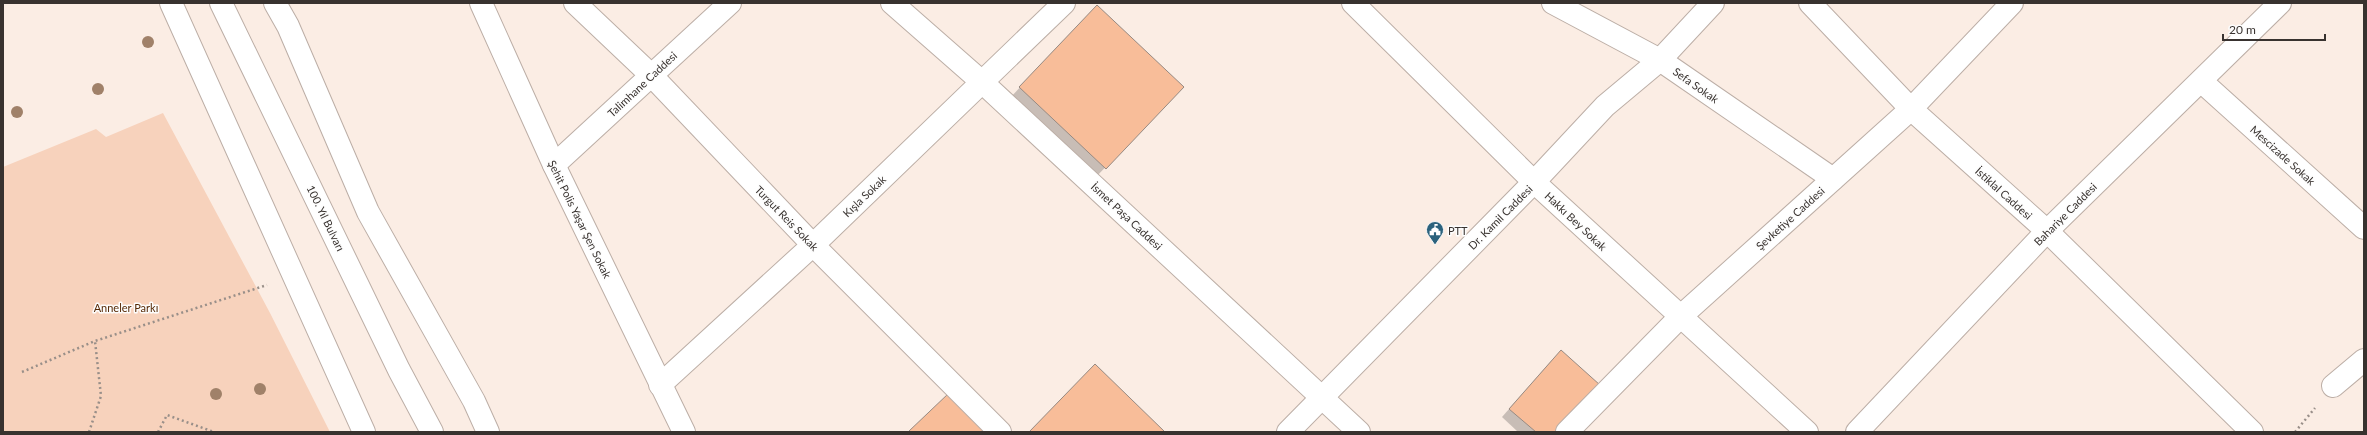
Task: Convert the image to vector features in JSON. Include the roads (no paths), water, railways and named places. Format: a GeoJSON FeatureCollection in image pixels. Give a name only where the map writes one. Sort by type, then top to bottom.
{"type":"FeatureCollection","features":[{"type":"Feature","properties":{"kind":"street"},"geometry":{"type":"LineString","coordinates":[[171,3],[364,432]]}},
{"type":"Feature","properties":{"kind":"street","name":"100. Yıl Bulvarı"},"geometry":{"type":"LineString","coordinates":[[222,3],[399,370],[432,432]]}},
{"type":"Feature","properties":{"kind":"street"},"geometry":{"type":"LineString","coordinates":[[275,3],[288,26],[368,212],[474,401],[488,432]]}},
{"type":"Feature","properties":{"kind":"street","name":"Şehit Polis Yaşar Şen Sokak"},"geometry":{"type":"LineString","coordinates":[[481,3],[554,165],[684,432]]}},
{"type":"Feature","properties":{"kind":"street","name":"Turgut Reis Sokak"},"geometry":{"type":"LineString","coordinates":[[575,3],[652,76],[813,246],[1000,432]]}},
{"type":"Feature","properties":{"kind":"street","name":"Talimhane Caddesi"},"geometry":{"type":"LineString","coordinates":[[554,165],[730,3]]}},
{"type":"Feature","properties":{"kind":"street","name":"İsmet Paşa Caddesi"},"geometry":{"type":"LineString","coordinates":[[892,3],[982,82],[1360,432]]}},
{"type":"Feature","properties":{"kind":"street","name":"Kışla Sokak"},"geometry":{"type":"LineString","coordinates":[[660,385],[813,246],[1064,3]]}},
{"type":"Feature","properties":{"kind":"street","name":"Hakkı Bey Sokak"},"geometry":{"type":"LineString","coordinates":[[1353,3],[1534,182],[1807,432]]}},
{"type":"Feature","properties":{"kind":"street","name":"Sefa Sokak"},"geometry":{"type":"LineString","coordinates":[[1553,3],[1660,60],[1833,179]]}},
{"type":"Feature","properties":{"kind":"street","name":"Dr. Kamil Caddesi"},"geometry":{"type":"LineString","coordinates":[[1288,432],[1534,182],[1605,106],[1660,60],[1713,3]]}},
{"type":"Feature","properties":{"kind":"street","name":"İstiklal Caddesi"},"geometry":{"type":"LineString","coordinates":[[1810,3],[1911,110],[2047,231],[2252,432]]}},
{"type":"Feature","properties":{"kind":"street","name":"Şevketiye Caddesi"},"geometry":{"type":"LineString","coordinates":[[1567,432],[1680,317],[1911,110],[2012,3]]}},
{"type":"Feature","properties":{"kind":"street","name":"Bahariye Caddesi"},"geometry":{"type":"LineString","coordinates":[[1857,432],[2047,231],[2280,3]]}},
{"type":"Feature","properties":{"kind":"street","name":"Mescizade Sokak"},"geometry":{"type":"LineString","coordinates":[[2201,81],[2364,228]]}},
{"type":"Feature","properties":{"kind":"street"},"geometry":{"type":"LineString","coordinates":[[2333,386],[2364,360]]}},
{"type":"Feature","properties":{"kind":"place","name":"PTT"},"geometry":{"type":"Point","coordinates":[1435,245]}},
{"type":"Feature","properties":{"kind":"park label","name":"Anneler Parkı"},"geometry":{"type":"Point","coordinates":[126,307]}}]}
